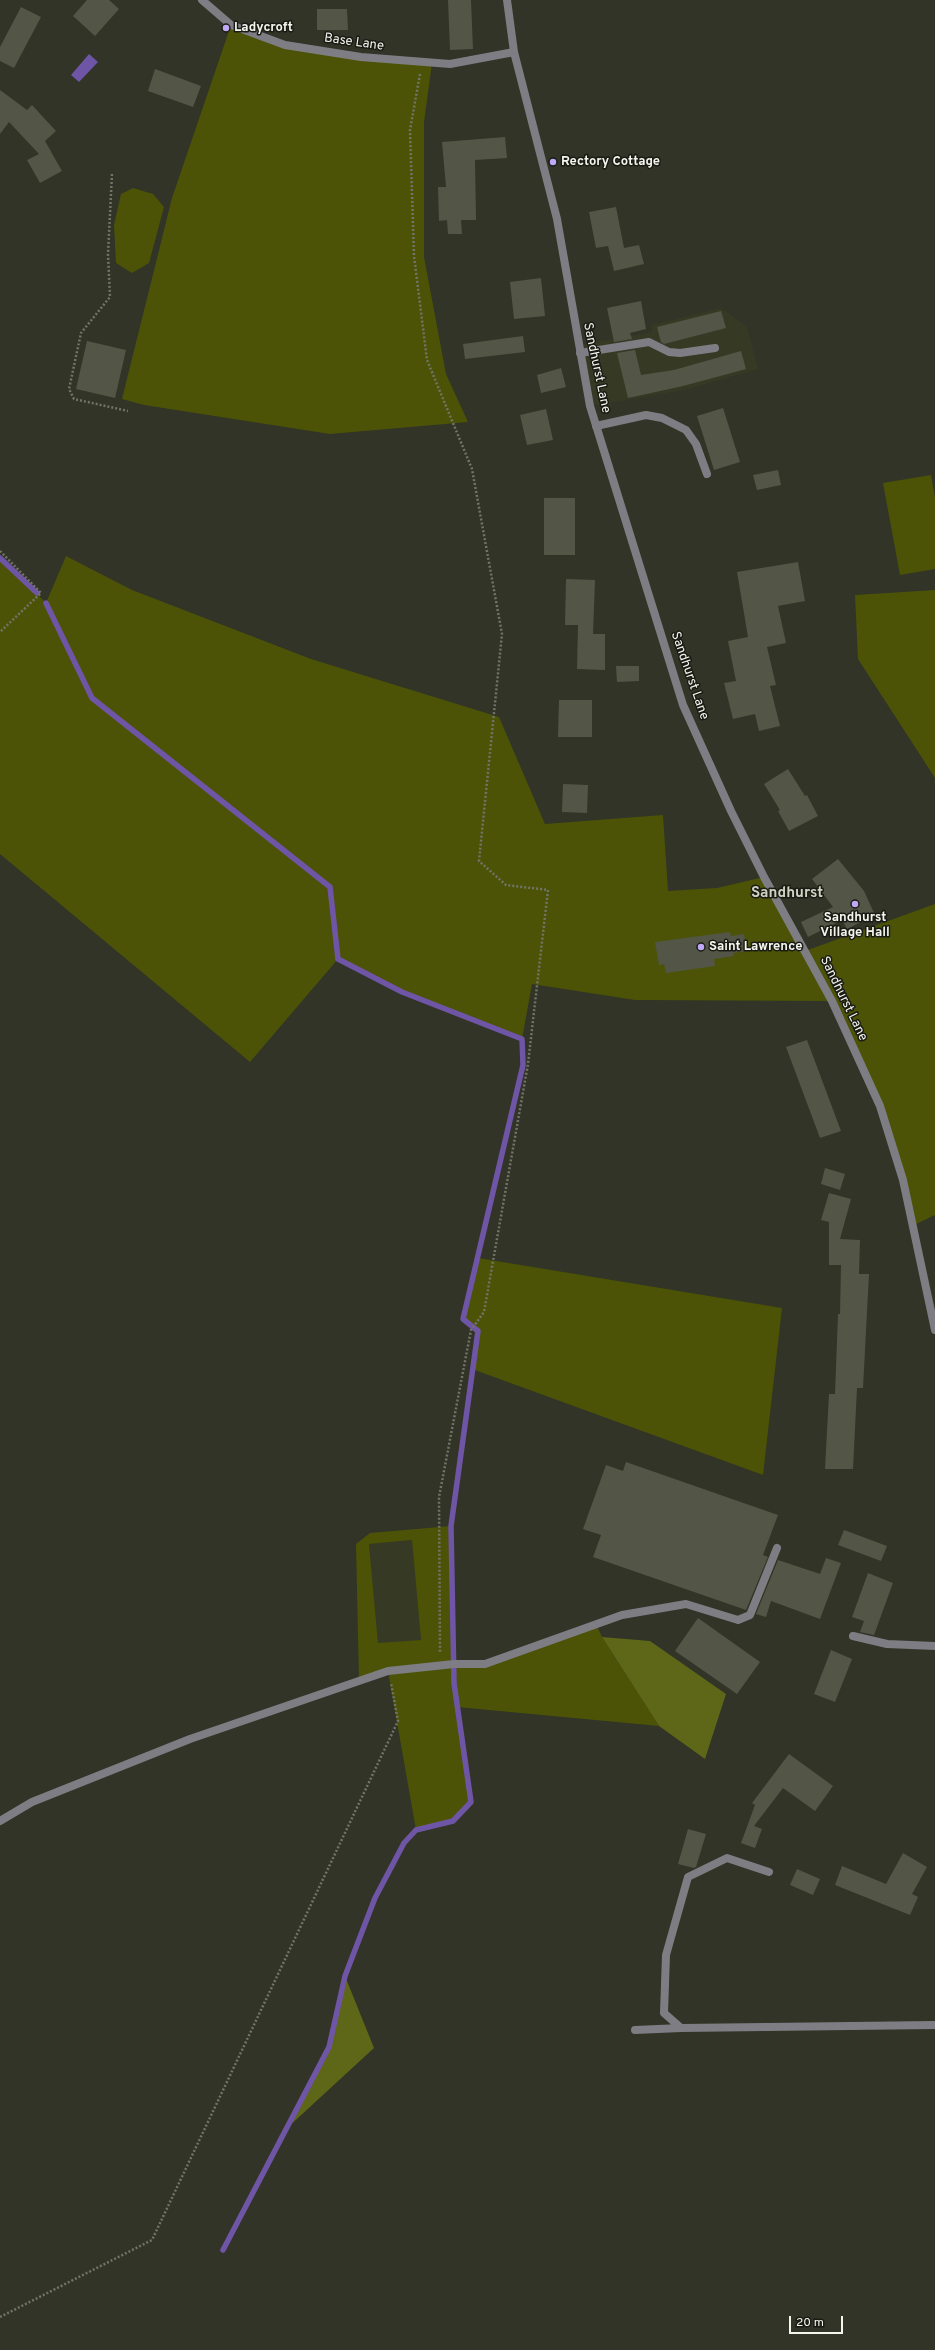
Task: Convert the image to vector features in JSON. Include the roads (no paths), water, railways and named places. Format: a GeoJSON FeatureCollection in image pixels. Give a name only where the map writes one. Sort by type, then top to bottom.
{"type":"FeatureCollection","features":[{"type":"Feature","properties":{"kind":"street","name":"Base Lane"},"geometry":{"type":"LineString","coordinates":[[202,0],[231,24],[286,45],[361,57],[450,64],[514,52]]}},
{"type":"Feature","properties":{"kind":"street","name":"Sandhurst Lane"},"geometry":{"type":"LineString","coordinates":[[507,0],[514,52],[557,219],[580,353],[596,426],[683,705],[731,811],[764,877],[832,1001],[880,1106],[903,1180],[935,1330]]}},
{"type":"Feature","properties":{"kind":"street"},"geometry":{"type":"LineString","coordinates":[[580,353],[648,342],[669,352],[680,353],[715,348]]}},
{"type":"Feature","properties":{"kind":"street"},"geometry":{"type":"LineString","coordinates":[[596,426],[646,416],[662,418],[686,430],[696,444],[707,474]]}},
{"type":"Feature","properties":{"kind":"street"},"geometry":{"type":"LineString","coordinates":[[0,1821],[32,1802],[190,1739],[388,1671],[440,1665],[485,1664],[622,1615],[686,1604],[738,1620],[750,1615],[777,1548]]}},
{"type":"Feature","properties":{"kind":"street"},"geometry":{"type":"LineString","coordinates":[[853,1636],[887,1644],[935,1646]]}},
{"type":"Feature","properties":{"kind":"street"},"geometry":{"type":"LineString","coordinates":[[681,2028],[664,2013],[666,1955],[688,1877],[728,1858],[769,1872]]}},
{"type":"Feature","properties":{"kind":"street"},"geometry":{"type":"LineString","coordinates":[[635,2030],[681,2028],[935,2025]]}},
{"type":"Feature","properties":{"kind":"waterway"},"geometry":{"type":"LineString","coordinates":[[0,558],[37,593]]}},
{"type":"Feature","properties":{"kind":"waterway"},"geometry":{"type":"LineString","coordinates":[[46,603],[92,698],[330,887],[338,959],[402,992],[522,1039],[523,1065],[463,1319],[478,1331],[451,1526],[454,1683],[471,1802],[453,1821],[416,1830],[404,1843],[375,1898],[345,1976],[329,2047],[223,2250]]}},
{"type":"Feature","properties":{"kind":"place","name":"Ladycroft"},"geometry":{"type":"Point","coordinates":[226,28]}},
{"type":"Feature","properties":{"kind":"place","name":"Rectory Cottage"},"geometry":{"type":"Point","coordinates":[553,162]}},
{"type":"Feature","properties":{"kind":"place","name":"Sandhurst Village Hall"},"geometry":{"type":"Point","coordinates":[855,904]}},
{"type":"Feature","properties":{"kind":"place","name":"Saint Lawrence"},"geometry":{"type":"Point","coordinates":[701,947]}},
{"type":"Feature","properties":{"kind":"district","name":"Sandhurst"},"geometry":{"type":"Point","coordinates":[787,894]}}]}
